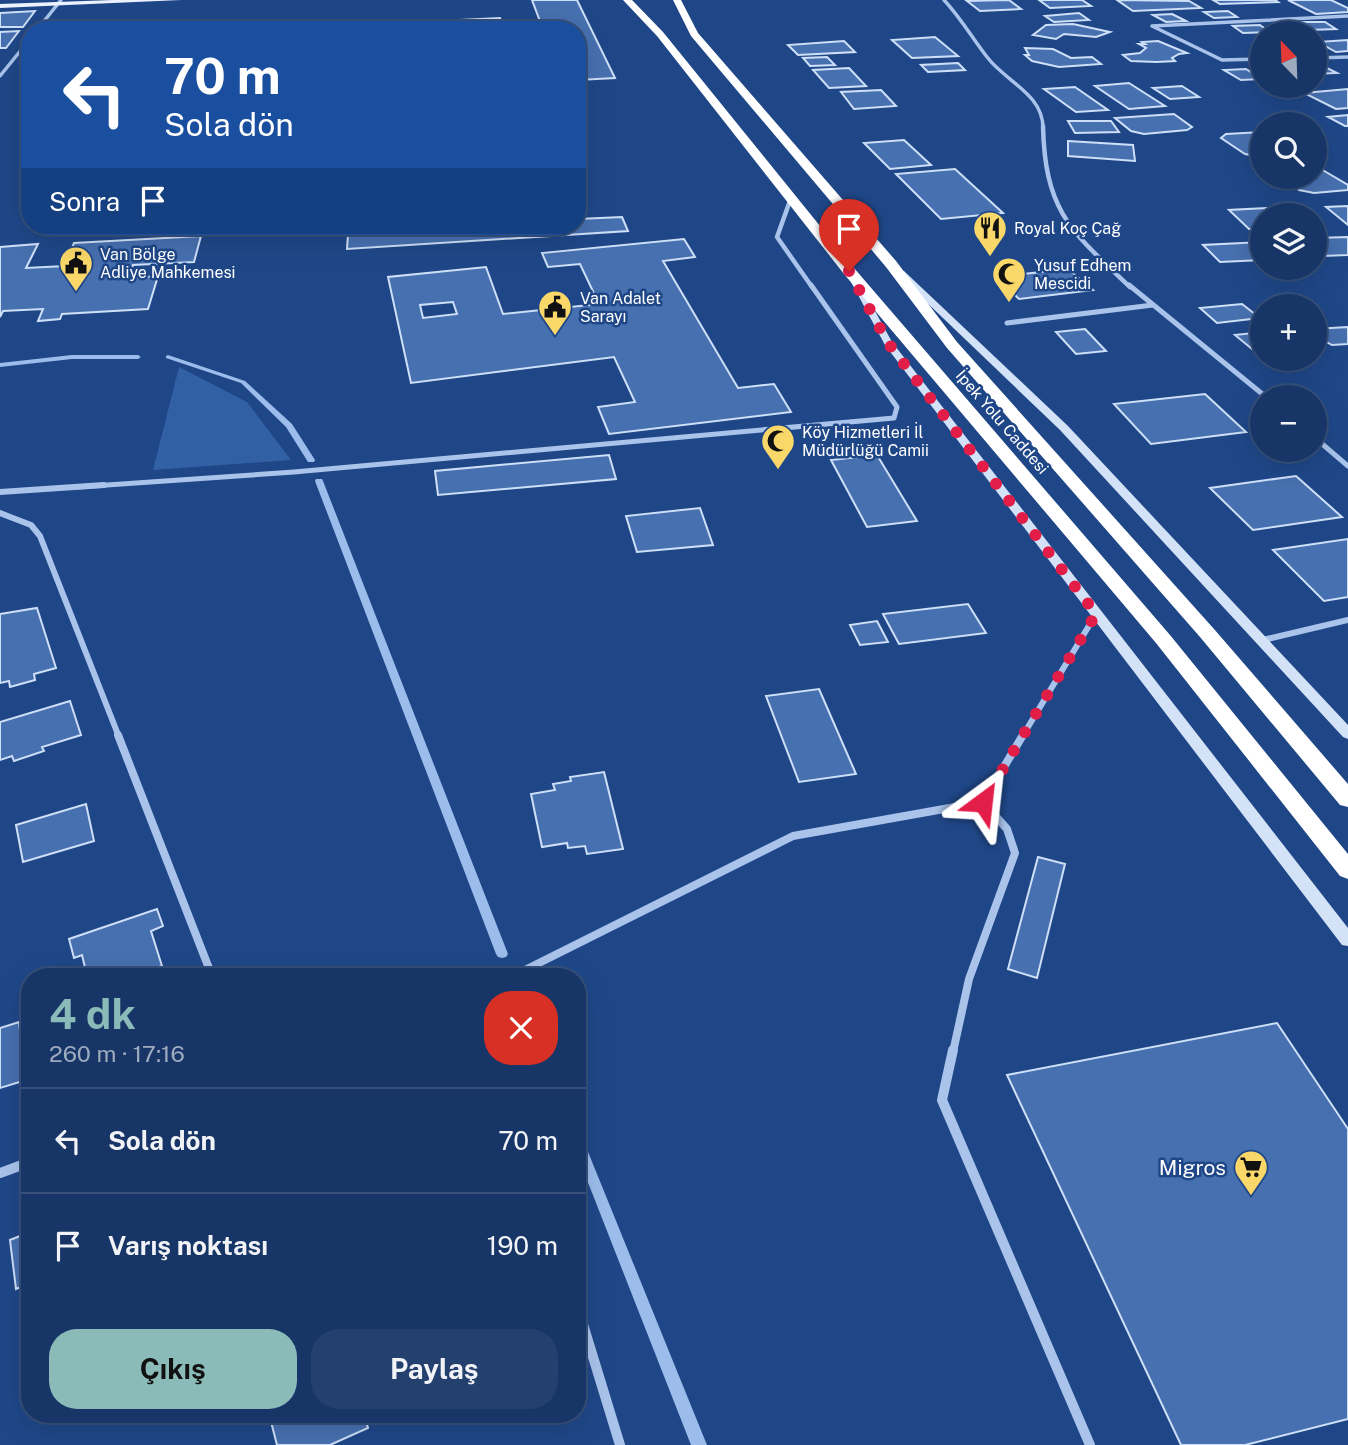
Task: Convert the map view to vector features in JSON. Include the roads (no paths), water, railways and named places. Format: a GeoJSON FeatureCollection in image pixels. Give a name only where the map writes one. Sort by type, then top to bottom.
{"type":"FeatureCollection","features":[{"type":"Feature","properties":{"kind":"highway","name":"İpek Yolu Caddesi"},"geometry":{"type":"LineString","coordinates":[[627,0],[660,34],[849,271],[1163,639],[1348,870]]}},
{"type":"Feature","properties":{"kind":"highway","name":"İpek Yolu Caddesi"},"geometry":{"type":"LineString","coordinates":[[677,0],[694,34],[891,264],[952,345],[1348,799]]}},
{"type":"Feature","properties":{"kind":"main road"},"geometry":{"type":"LineString","coordinates":[[0,4],[29,0]]}},
{"type":"Feature","properties":{"kind":"main road"},"geometry":{"type":"LineString","coordinates":[[0,4],[177,0]]}},
{"type":"Feature","properties":{"kind":"street"},"geometry":{"type":"LineString","coordinates":[[944,0],[963,20],[988,59],[1029,95],[1043,114],[1044,163],[1057,205],[1075,235],[1109,269],[1252,385]]}},
{"type":"Feature","properties":{"kind":"street"},"geometry":{"type":"LineString","coordinates":[[44,21],[59,2]]}},
{"type":"Feature","properties":{"kind":"street"},"geometry":{"type":"LineString","coordinates":[[1250,59],[1222,60],[1152,26],[1348,16]]}},
{"type":"Feature","properties":{"kind":"street"},"geometry":{"type":"LineString","coordinates":[[0,76],[21,50]]}},
{"type":"Feature","properties":{"kind":"street"},"geometry":{"type":"LineString","coordinates":[[1327,58],[1348,57]]}},
{"type":"Feature","properties":{"kind":"street"},"geometry":{"type":"LineString","coordinates":[[1222,60],[1226,68]]}},
{"type":"Feature","properties":{"kind":"street"},"geometry":{"type":"LineString","coordinates":[[0,492],[294,472],[894,418],[897,407],[777,237],[791,198]]}},
{"type":"Feature","properties":{"kind":"street"},"geometry":{"type":"LineString","coordinates":[[891,264],[1064,428],[1348,734]]}},
{"type":"Feature","properties":{"kind":"street"},"geometry":{"type":"LineString","coordinates":[[849,271],[888,343],[1348,940]]}},
{"type":"Feature","properties":{"kind":"street"},"geometry":{"type":"LineString","coordinates":[[1007,323],[1154,304]]}},
{"type":"Feature","properties":{"kind":"street"},"geometry":{"type":"LineString","coordinates":[[1327,448],[1348,466]]}},
{"type":"Feature","properties":{"kind":"street"},"geometry":{"type":"LineString","coordinates":[[1338,457],[1348,455]]}},
{"type":"Feature","properties":{"kind":"street"},"geometry":{"type":"LineString","coordinates":[[0,513],[32,525],[40,536],[209,968]]}},
{"type":"Feature","properties":{"kind":"street"},"geometry":{"type":"LineString","coordinates":[[529,968],[793,836],[983,802],[1096,614]]}},
{"type":"Feature","properties":{"kind":"street"},"geometry":{"type":"LineString","coordinates":[[1263,640],[1348,620]]}},
{"type":"Feature","properties":{"kind":"street"},"geometry":{"type":"LineString","coordinates":[[983,802],[1007,829],[1015,853],[969,979],[942,1101],[1090,1445]]}},
{"type":"Feature","properties":{"kind":"street"},"geometry":{"type":"LineString","coordinates":[[0,1173],[21,1165]]}},
{"type":"Feature","properties":{"kind":"street"},"geometry":{"type":"LineString","coordinates":[[586,1334],[620,1445]]}},
{"type":"Feature","properties":{"kind":"waterway"},"geometry":{"type":"LineString","coordinates":[[0,365],[72,357],[138,357]]}},
{"type":"Feature","properties":{"kind":"waterway"},"geometry":{"type":"LineString","coordinates":[[168,357],[243,382],[289,426],[311,460]]}},
{"type":"Feature","properties":{"kind":"waterway"},"geometry":{"type":"LineString","coordinates":[[319,481],[502,954]]}},
{"type":"Feature","properties":{"kind":"waterway"},"geometry":{"type":"LineString","coordinates":[[586,1162],[699,1445]]}},
{"type":"Feature","properties":{"kind":"place","name":"Royal Koç Çağ"},"geometry":{"type":"Point","coordinates":[990,258]}},
{"type":"Feature","properties":{"kind":"place","name":"Van Bölge Adliye Mahkemesi"},"geometry":{"type":"Point","coordinates":[76,293]}},
{"type":"Feature","properties":{"kind":"place","name":"Yusuf Edhem Mescidi"},"geometry":{"type":"Point","coordinates":[1009,304]}},
{"type":"Feature","properties":{"kind":"place","name":"Van Adalet Sarayı"},"geometry":{"type":"Point","coordinates":[555,337]}},
{"type":"Feature","properties":{"kind":"place","name":"Köy Hizmetleri İl Müdürlüğü Camii"},"geometry":{"type":"Point","coordinates":[778,471]}},
{"type":"Feature","properties":{"kind":"place","name":"Migros"},"geometry":{"type":"Point","coordinates":[1251,1197]}}]}
